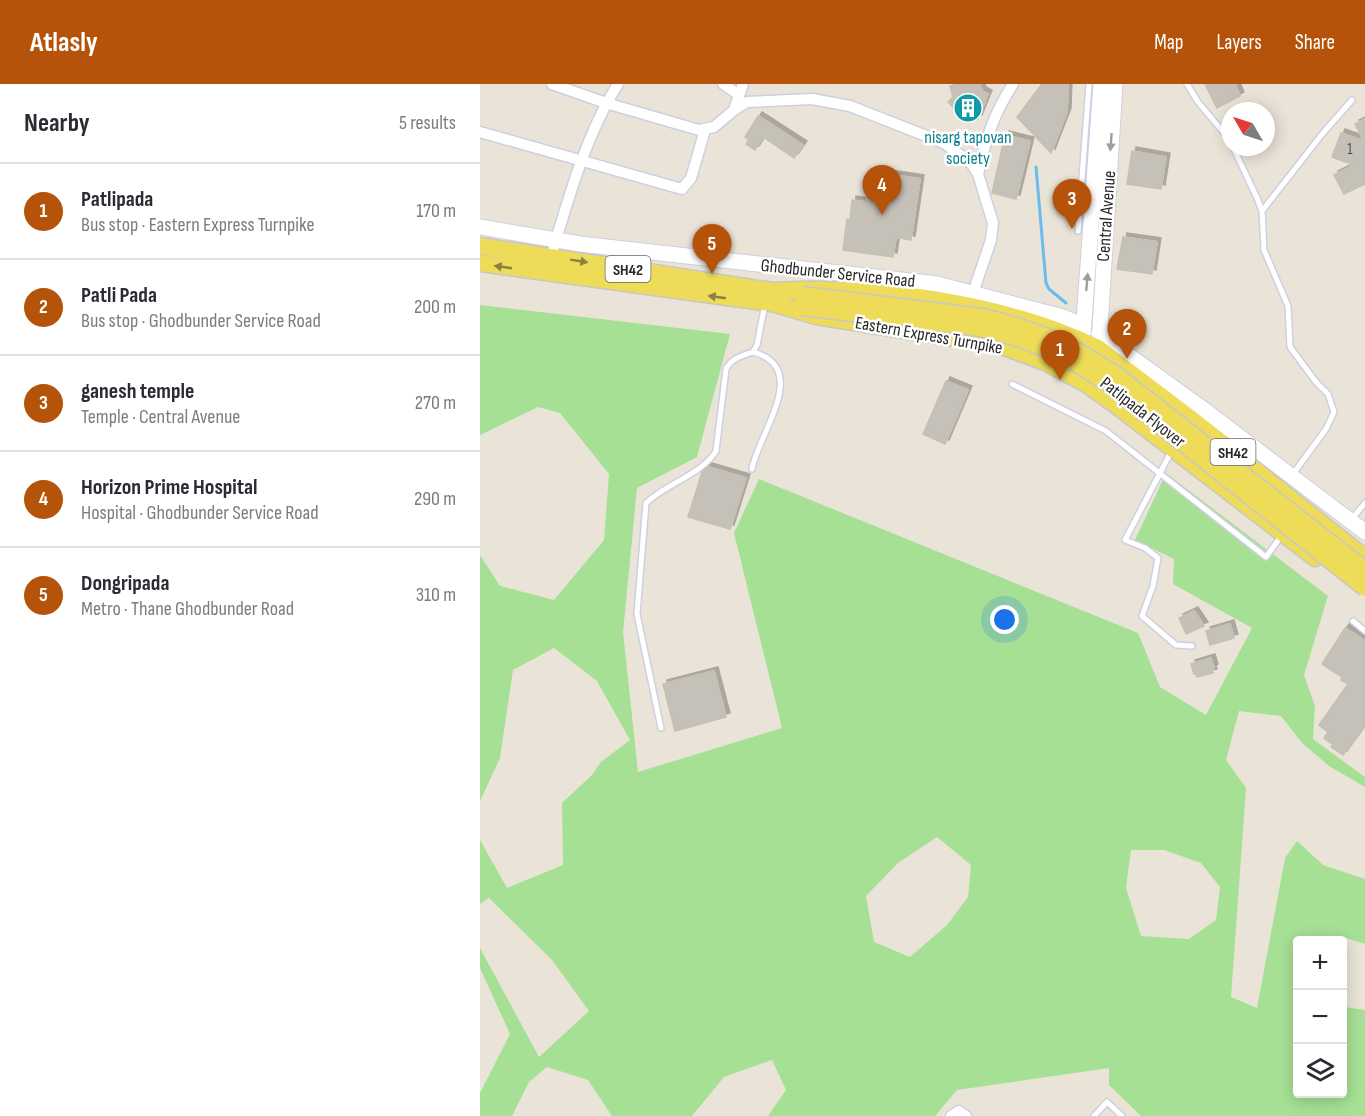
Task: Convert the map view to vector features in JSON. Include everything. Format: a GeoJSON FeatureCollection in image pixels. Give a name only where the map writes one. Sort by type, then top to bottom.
{"type":"FeatureCollection","features":[{"type":"Feature","properties":{"kind":"main road","name":"SH42"},"geometry":{"type":"LineString","coordinates":[[480,246],[551,257],[772,299]]}},
{"type":"Feature","properties":{"kind":"main road","name":"SH42"},"geometry":{"type":"LineString","coordinates":[[480,263],[772,299]]}},
{"type":"Feature","properties":{"kind":"main road","name":"Eastern Express Turnpike"},"geometry":{"type":"LineString","coordinates":[[772,299],[816,289],[914,297],[1084,333],[1099,341],[1189,417],[1365,558]]}},
{"type":"Feature","properties":{"kind":"main road","name":"Eastern Express Turnpike"},"geometry":{"type":"LineString","coordinates":[[772,299],[816,316],[999,345],[1045,362],[1080,381],[1173,449],[1365,597]]}},
{"type":"Feature","properties":{"kind":"main road","name":"Patlipada Flyover"},"geometry":{"type":"LineString","coordinates":[[772,299],[983,317],[1051,338],[1115,374],[1365,570]]}},
{"type":"Feature","properties":{"kind":"main road","name":"Patlipada Flyover"},"geometry":{"type":"LineString","coordinates":[[801,301],[981,328],[1047,349],[1079,365],[1109,384],[1365,588]]}},
{"type":"Feature","properties":{"kind":"street"},"geometry":{"type":"LineString","coordinates":[[552,84],[606,103],[699,130],[714,127],[747,102],[812,99],[850,106],[944,143],[971,163],[978,174],[993,223],[992,240],[973,293]]}},
{"type":"Feature","properties":{"kind":"street"},"geometry":{"type":"LineString","coordinates":[[551,257],[583,162],[606,103],[618,84]]}},
{"type":"Feature","properties":{"kind":"street"},"geometry":{"type":"LineString","coordinates":[[723,84],[739,95]]}},
{"type":"Feature","properties":{"kind":"street"},"geometry":{"type":"LineString","coordinates":[[734,110],[743,84]]}},
{"type":"Feature","properties":{"kind":"street"},"geometry":{"type":"LineString","coordinates":[[978,174],[987,135],[1001,102],[1013,84]]}},
{"type":"Feature","properties":{"kind":"street","name":"Central Avenue"},"geometry":{"type":"LineString","coordinates":[[1080,381],[1101,84]]}},
{"type":"Feature","properties":{"kind":"street","name":"Central Avenue"},"geometry":{"type":"LineString","coordinates":[[1080,381],[1099,341],[1116,84]]}},
{"type":"Feature","properties":{"kind":"street"},"geometry":{"type":"LineString","coordinates":[[480,132],[682,189],[691,178],[705,130]]}},
{"type":"Feature","properties":{"kind":"street","name":"Ghodbunder Service Road"},"geometry":{"type":"LineString","coordinates":[[480,227],[556,240],[937,284],[1063,317],[1084,333]]}},
{"type":"Feature","properties":{"kind":"street"},"geometry":{"type":"LineString","coordinates":[[1099,341],[1292,475],[1365,532]]}},
{"type":"Feature","properties":{"kind":"street"},"geometry":{"type":"LineString","coordinates":[[951,1116],[958,1111],[966,1116]]}},
{"type":"Feature","properties":{"kind":"lane"},"geometry":{"type":"LineString","coordinates":[[1078,231],[1089,84]]}},
{"type":"Feature","properties":{"kind":"lane"},"geometry":{"type":"LineString","coordinates":[[1187,84],[1198,102],[1221,129]]}},
{"type":"Feature","properties":{"kind":"lane"},"geometry":{"type":"LineString","coordinates":[[1262,212],[1352,100]]}},
{"type":"Feature","properties":{"kind":"lane"},"geometry":{"type":"LineString","coordinates":[[1237,156],[1262,212],[1264,250],[1288,306],[1290,346],[1316,382],[1328,394],[1334,412],[1326,429],[1292,475]]}},
{"type":"Feature","properties":{"kind":"lane"},"geometry":{"type":"LineString","coordinates":[[753,352],[772,299]]}},
{"type":"Feature","properties":{"kind":"lane"},"geometry":{"type":"LineString","coordinates":[[661,728],[637,614],[644,511],[646,503],[655,494],[710,460],[716,451],[726,369],[736,358],[753,352],[765,356],[775,364],[781,376],[780,390],[771,422],[754,457],[752,470]]}},
{"type":"Feature","properties":{"kind":"lane"},"geometry":{"type":"LineString","coordinates":[[1012,384],[1106,431],[1266,556],[1283,534]]}},
{"type":"Feature","properties":{"kind":"lane"},"geometry":{"type":"LineString","coordinates":[[1173,449],[1125,540],[1145,548],[1158,558],[1153,586],[1143,616],[1176,645],[1192,646]]}},
{"type":"Feature","properties":{"kind":"lane"},"geometry":{"type":"LineString","coordinates":[[1350,520],[1365,503]]}},
{"type":"Feature","properties":{"kind":"lane"},"geometry":{"type":"LineString","coordinates":[[1353,621],[1365,631]]}},
{"type":"Feature","properties":{"kind":"lane"},"geometry":{"type":"LineString","coordinates":[[1094,1116],[1107,1102],[1122,1116]]}},
{"type":"Feature","properties":{"kind":"green space"},"geometry":{"type":"Polygon","coordinates":[[[480,305],[730,334],[697,457],[637,488],[623,632],[638,772],[782,728],[734,533],[759,479],[1138,633],[1160,687],[1206,715],[1252,628],[1173,584],[1174,559],[1135,540],[1166,473],[1328,596],[1304,675],[1315,706],[1313,739],[1365,777],[1365,787],[1329,766],[1302,743],[1281,716],[1239,711],[1226,760],[1246,788],[1231,997],[1257,1008],[1285,858],[1297,841],[1323,865],[1365,879],[1365,944],[1347,938],[1347,936],[1293,936],[1293,1098],[1347,1098],[1347,1007],[1365,1010],[1365,1116],[1141,1116],[1109,1085],[1109,1068],[957,1090],[935,1116],[768,1116],[786,1090],[772,1060],[724,1077],[692,1116],[612,1116],[588,1080],[547,1067],[529,1082],[512,1116],[480,1116],[480,1093],[510,1034],[480,968],[480,948],[539,1057],[589,1011],[552,960],[489,898],[480,904],[480,840],[507,888],[563,865],[562,803],[591,776],[601,762],[630,740],[597,681],[554,648],[513,670],[500,758],[480,801],[480,555],[500,586],[554,600],[604,540],[609,474],[560,413],[538,407],[480,435],[480,305]],[[937,837],[898,863],[866,896],[874,942],[910,957],[947,925],[968,897],[971,865],[937,837]],[[1131,850],[1126,888],[1141,936],[1189,939],[1216,920],[1220,887],[1201,863],[1164,850],[1131,850]]]}},
{"type":"Feature","properties":{"kind":"building","name":"nisarg tapovan society"},"geometry":{"type":"Polygon","coordinates":[[[980,84],[982,91],[988,94],[978,119],[970,115],[965,120],[948,102],[953,97],[950,86],[980,84]]]}},
{"type":"Feature","properties":{"kind":"building"},"geometry":{"type":"Polygon","coordinates":[[[1042,84],[1068,84],[1067,112],[1051,153],[1017,117],[1042,84]]]}},
{"type":"Feature","properties":{"kind":"building"},"geometry":{"type":"Polygon","coordinates":[[[1205,84],[1235,84],[1240,96],[1228,102],[1221,102],[1221,106],[1217,108],[1205,84]]]}},
{"type":"Feature","properties":{"kind":"building"},"geometry":{"type":"Polygon","coordinates":[[[758,116],[803,145],[794,158],[763,137],[755,150],[746,144],[749,140],[745,137],[758,116]]]}},
{"type":"Feature","properties":{"kind":"building"},"geometry":{"type":"Polygon","coordinates":[[[1365,119],[1365,184],[1344,194],[1334,175],[1354,165],[1332,157],[1341,133],[1364,141],[1355,124],[1365,119]]]}},
{"type":"Feature","properties":{"kind":"building"},"geometry":{"type":"Polygon","coordinates":[[[1005,135],[1030,141],[1016,199],[992,193],[1005,135]]]}},
{"type":"Feature","properties":{"kind":"building"},"geometry":{"type":"Polygon","coordinates":[[[1132,151],[1166,157],[1161,189],[1127,184],[1132,151]]]}},
{"type":"Feature","properties":{"kind":"building"},"geometry":{"type":"Polygon","coordinates":[[[887,174],[920,179],[911,240],[896,237],[893,257],[843,250],[852,200],[866,202],[868,190],[884,192],[887,174]]]}},
{"type":"Feature","properties":{"kind":"building"},"geometry":{"type":"Polygon","coordinates":[[[1123,237],[1157,242],[1152,274],[1117,269],[1123,237]]]}},
{"type":"Feature","properties":{"kind":"building"},"geometry":{"type":"Polygon","coordinates":[[[946,381],[968,390],[945,444],[923,434],[946,381]]]}},
{"type":"Feature","properties":{"kind":"building"},"geometry":{"type":"Polygon","coordinates":[[[708,467],[746,478],[730,529],[688,517],[702,472],[708,467]]]}},
{"type":"Feature","properties":{"kind":"building"},"geometry":{"type":"Polygon","coordinates":[[[1194,611],[1204,626],[1186,634],[1179,618],[1194,611]]]}},
{"type":"Feature","properties":{"kind":"building"},"geometry":{"type":"Polygon","coordinates":[[[1230,624],[1234,638],[1210,645],[1206,631],[1230,624]]]}},
{"type":"Feature","properties":{"kind":"building"},"geometry":{"type":"Polygon","coordinates":[[[1345,628],[1365,641],[1365,724],[1343,755],[1331,747],[1333,745],[1324,738],[1328,732],[1319,725],[1348,684],[1341,680],[1342,677],[1322,664],[1345,628]]]}},
{"type":"Feature","properties":{"kind":"building"},"geometry":{"type":"Polygon","coordinates":[[[1211,658],[1213,673],[1197,677],[1191,664],[1211,658]]]}},
{"type":"Feature","properties":{"kind":"building"},"geometry":{"type":"Polygon","coordinates":[[[714,671],[726,717],[675,731],[663,684],[714,671]]]}},
{"type":"Feature","properties":{"kind":"waterway"},"geometry":{"type":"LineString","coordinates":[[1036,167],[1046,283],[1049,289],[1066,303]]}},
{"type":"Feature","properties":{"kind":"place","name":"nisarg tapovan society"},"geometry":{"type":"Point","coordinates":[968,108]}},
{"type":"Feature","properties":{"kind":"place","name":"Horizon Prime Hospital"},"geometry":{"type":"Point","coordinates":[882,215]}},
{"type":"Feature","properties":{"kind":"place","name":"ganesh temple"},"geometry":{"type":"Point","coordinates":[1072,229]}},
{"type":"Feature","properties":{"kind":"place","name":"Dongripada"},"geometry":{"type":"Point","coordinates":[712,274]}},
{"type":"Feature","properties":{"kind":"place","name":"Patli Pada"},"geometry":{"type":"Point","coordinates":[1127,359]}},
{"type":"Feature","properties":{"kind":"place","name":"Patlipada"},"geometry":{"type":"Point","coordinates":[1060,380]}}]}
